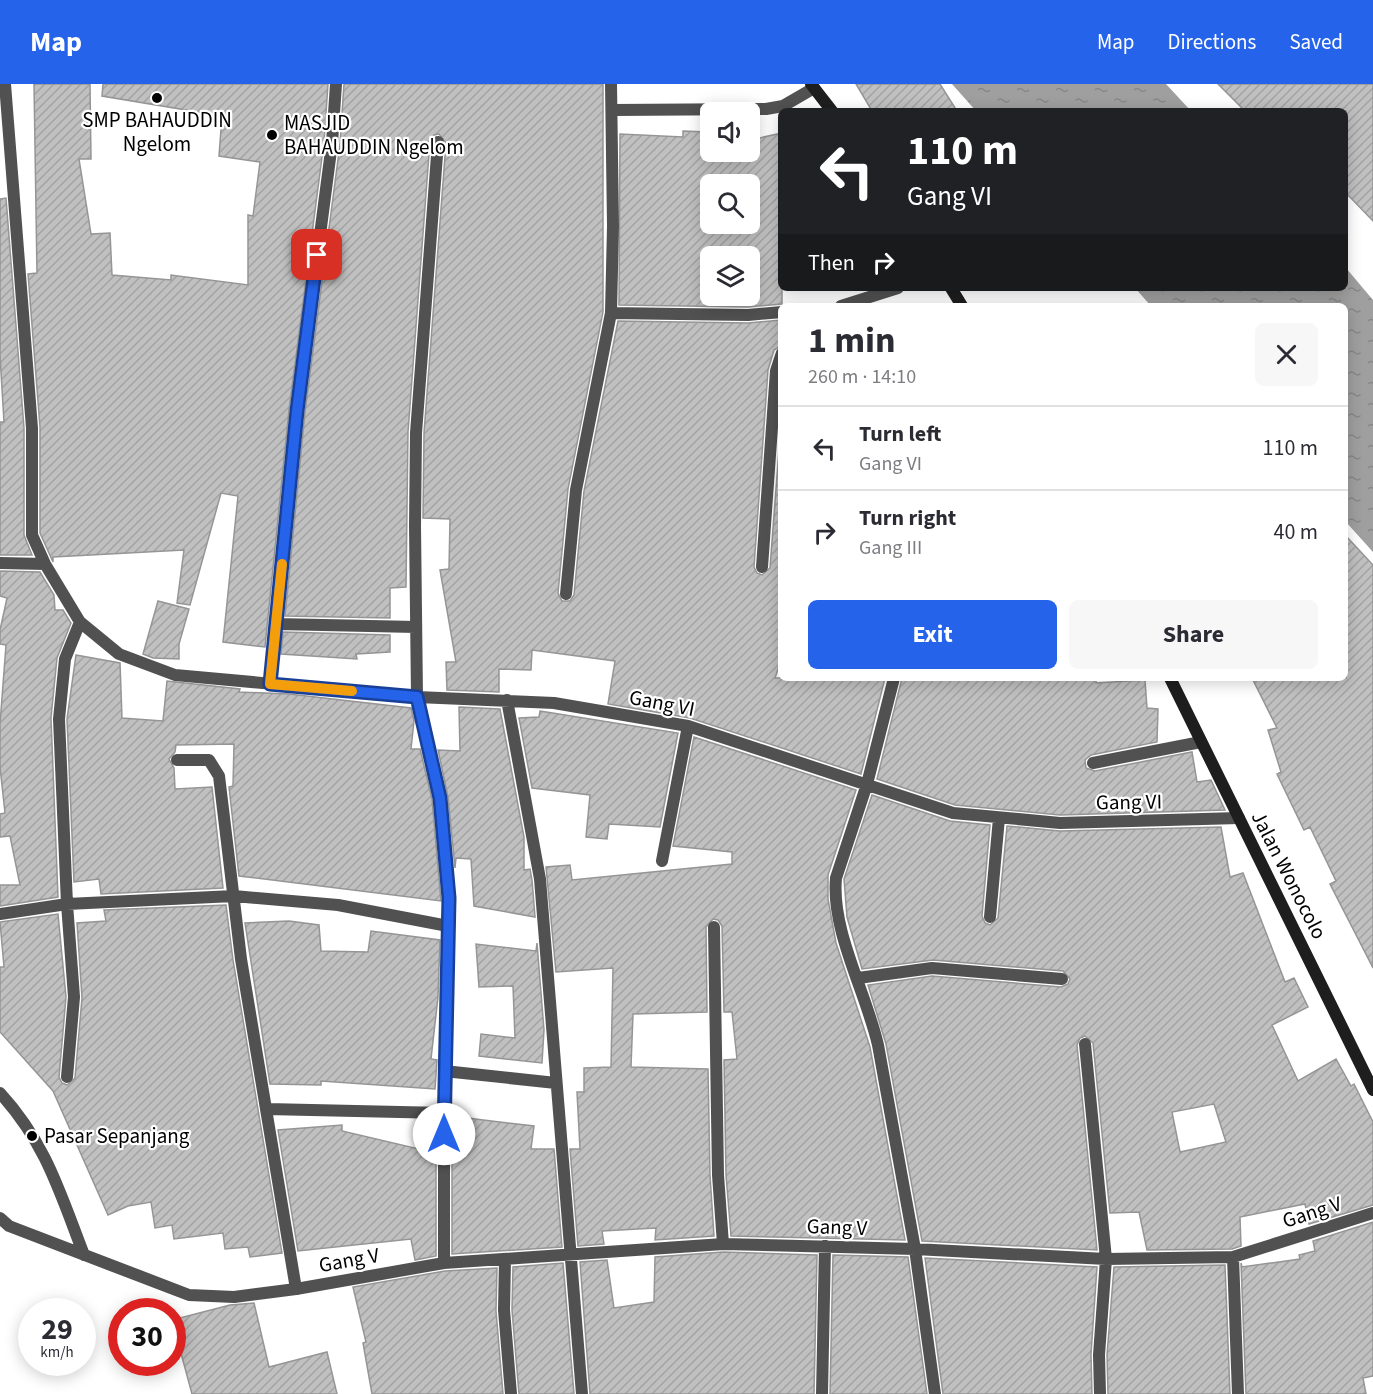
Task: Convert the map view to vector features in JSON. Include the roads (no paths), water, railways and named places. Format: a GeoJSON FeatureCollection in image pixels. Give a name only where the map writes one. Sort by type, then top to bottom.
{"type":"FeatureCollection","features":[{"type":"Feature","properties":{"kind":"main road"},"geometry":{"type":"LineString","coordinates":[[813,86],[830,108]]}},
{"type":"Feature","properties":{"kind":"main road","name":"Jalan Wonocolo"},"geometry":{"type":"LineString","coordinates":[[1171,681],[1373,1090]]}},
{"type":"Feature","properties":{"kind":"street","name":"Gang VI"},"geometry":{"type":"LineString","coordinates":[[5,84],[32,428],[32,535],[45,564],[80,622],[118,654],[175,675],[417,697],[554,702],[688,726],[953,813],[1059,823],[1239,818]]}},
{"type":"Feature","properties":{"kind":"street"},"geometry":{"type":"LineString","coordinates":[[270,684],[297,411],[332,143],[336,84]]}},
{"type":"Feature","properties":{"kind":"street"},"geometry":{"type":"LineString","coordinates":[[566,594],[576,490],[611,313],[614,226],[611,84]]}},
{"type":"Feature","properties":{"kind":"street"},"geometry":{"type":"LineString","coordinates":[[612,110],[766,109],[783,106],[813,86]]}},
{"type":"Feature","properties":{"kind":"street"},"geometry":{"type":"LineString","coordinates":[[438,142],[416,433],[416,627],[417,697],[440,798],[449,898],[444,1071],[444,1263]]}},
{"type":"Feature","properties":{"kind":"street"},"geometry":{"type":"LineString","coordinates":[[850,303],[888,291]]}},
{"type":"Feature","properties":{"kind":"street"},"geometry":{"type":"LineString","coordinates":[[611,313],[748,315],[778,312]]}},
{"type":"Feature","properties":{"kind":"street"},"geometry":{"type":"LineString","coordinates":[[762,567],[778,365]]}},
{"type":"Feature","properties":{"kind":"street"},"geometry":{"type":"LineString","coordinates":[[0,563],[45,564]]}},
{"type":"Feature","properties":{"kind":"street"},"geometry":{"type":"LineString","coordinates":[[67,1077],[74,997],[67,904],[59,719],[66,659],[80,622]]}},
{"type":"Feature","properties":{"kind":"street"},"geometry":{"type":"LineString","coordinates":[[276,624],[416,627]]}},
{"type":"Feature","properties":{"kind":"street"},"geometry":{"type":"LineString","coordinates":[[893,681],[867,784],[836,878],[835,893],[843,933],[878,1045],[915,1249],[935,1394]]}},
{"type":"Feature","properties":{"kind":"street"},"geometry":{"type":"LineString","coordinates":[[507,700],[540,879],[582,1394]]}},
{"type":"Feature","properties":{"kind":"street"},"geometry":{"type":"LineString","coordinates":[[662,861],[688,726]]}},
{"type":"Feature","properties":{"kind":"street"},"geometry":{"type":"LineString","coordinates":[[1093,763],[1201,742]]}},
{"type":"Feature","properties":{"kind":"street"},"geometry":{"type":"LineString","coordinates":[[177,760],[208,760],[217,769],[241,959],[296,1289]]}},
{"type":"Feature","properties":{"kind":"street"},"geometry":{"type":"LineString","coordinates":[[990,917],[999,818]]}},
{"type":"Feature","properties":{"kind":"street"},"geometry":{"type":"LineString","coordinates":[[0,914],[67,904],[234,896],[338,905],[448,926]]}},
{"type":"Feature","properties":{"kind":"street"},"geometry":{"type":"LineString","coordinates":[[714,927],[718,1175],[723,1244]]}},
{"type":"Feature","properties":{"kind":"street"},"geometry":{"type":"LineString","coordinates":[[858,978],[932,968],[1062,979]]}},
{"type":"Feature","properties":{"kind":"street"},"geometry":{"type":"LineString","coordinates":[[1085,1044],[1106,1260],[1099,1355],[1100,1394]]}},
{"type":"Feature","properties":{"kind":"street"},"geometry":{"type":"LineString","coordinates":[[444,1071],[556,1083]]}},
{"type":"Feature","properties":{"kind":"street"},"geometry":{"type":"LineString","coordinates":[[0,1093],[26,1122],[42,1148],[84,1255]]}},
{"type":"Feature","properties":{"kind":"street"},"geometry":{"type":"LineString","coordinates":[[267,1109],[444,1113]]}},
{"type":"Feature","properties":{"kind":"street","name":"Gang V"},"geometry":{"type":"LineString","coordinates":[[3,1225],[177,1292],[201,1298],[234,1297],[296,1289],[444,1263],[723,1244],[915,1249],[1106,1260],[1233,1257],[1373,1213]]}},
{"type":"Feature","properties":{"kind":"street"},"geometry":{"type":"LineString","coordinates":[[822,1394],[825,1246]]}},
{"type":"Feature","properties":{"kind":"street"},"geometry":{"type":"LineString","coordinates":[[1233,1257],[1238,1394]]}},
{"type":"Feature","properties":{"kind":"street"},"geometry":{"type":"LineString","coordinates":[[505,1260],[504,1310],[511,1394]]}},
{"type":"Feature","properties":{"kind":"water"},"geometry":{"type":"Polygon","coordinates":[[[952,84],[1166,84],[1188,108],[973,108],[952,84]]]}},
{"type":"Feature","properties":{"kind":"water"},"geometry":{"type":"Polygon","coordinates":[[[1348,270],[1373,300],[1373,552],[1348,524],[1348,303],[1148,303],[1138,291],[1348,291],[1348,270]]]}},
{"type":"Feature","properties":{"kind":"place","name":"SMP BAHAUDDIN Ngelom"},"geometry":{"type":"Point","coordinates":[157,98]}},
{"type":"Feature","properties":{"kind":"place","name":"MASJID BAHAUDDIN Ngelom"},"geometry":{"type":"Point","coordinates":[272,135]}},
{"type":"Feature","properties":{"kind":"place","name":"Pasar Sepanjang"},"geometry":{"type":"Point","coordinates":[32,1136]}}]}
